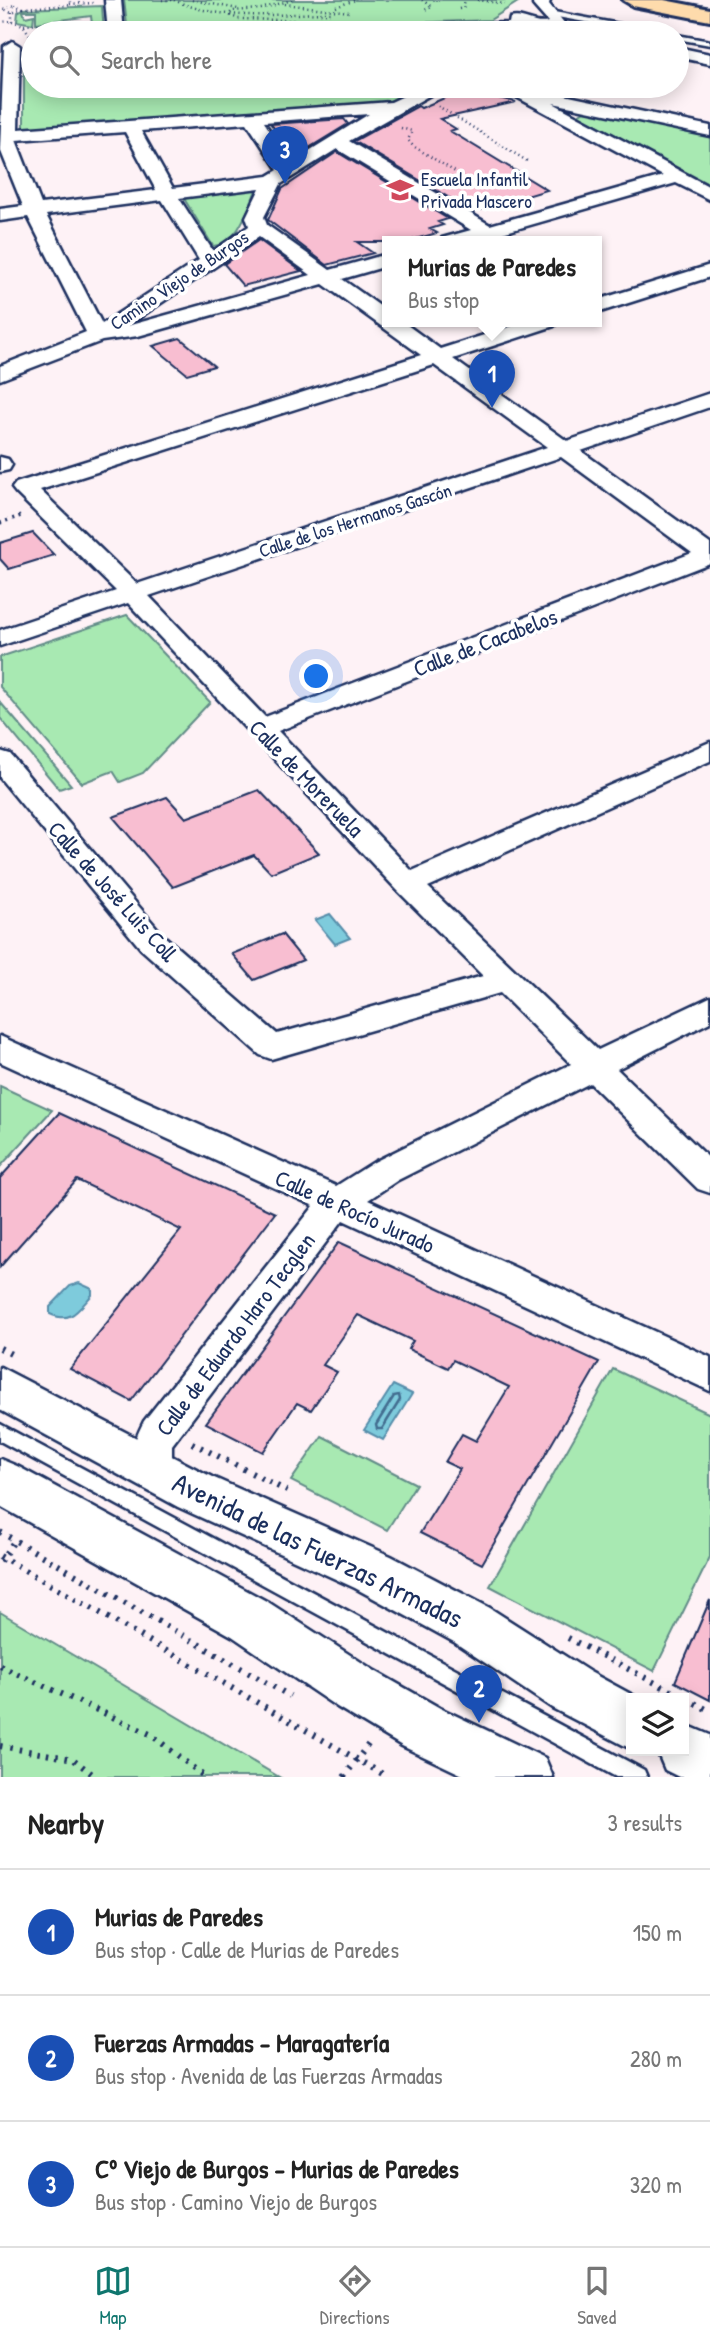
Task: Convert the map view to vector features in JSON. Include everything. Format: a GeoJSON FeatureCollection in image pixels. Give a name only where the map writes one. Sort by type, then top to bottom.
{"type":"FeatureCollection","features":[{"type":"Feature","properties":{"kind":"highway"},"geometry":{"type":"LineString","coordinates":[[633,0],[710,15]]}},
{"type":"Feature","properties":{"kind":"highway"},"geometry":{"type":"LineString","coordinates":[[695,0],[710,3]]}},
{"type":"Feature","properties":{"kind":"street"},"geometry":{"type":"LineString","coordinates":[[108,1],[113,21]]}},
{"type":"Feature","properties":{"kind":"street"},"geometry":{"type":"LineString","coordinates":[[481,21],[531,19]]}},
{"type":"Feature","properties":{"kind":"street"},"geometry":{"type":"LineString","coordinates":[[17,45],[6,142],[34,210],[98,335],[131,332],[382,261]]}},
{"type":"Feature","properties":{"kind":"street"},"geometry":{"type":"LineString","coordinates":[[689,55],[710,59]]}},
{"type":"Feature","properties":{"kind":"street"},"geometry":{"type":"LineString","coordinates":[[0,215],[281,176],[393,107],[419,98]]}},
{"type":"Feature","properties":{"kind":"street"},"geometry":{"type":"LineString","coordinates":[[528,98],[710,194]]}},
{"type":"Feature","properties":{"kind":"street"},"geometry":{"type":"LineString","coordinates":[[558,98],[710,131]]}},
{"type":"Feature","properties":{"kind":"street"},"geometry":{"type":"LineString","coordinates":[[5,135],[393,107]]}},
{"type":"Feature","properties":{"kind":"street"},"geometry":{"type":"LineString","coordinates":[[252,117],[281,176]]}},
{"type":"Feature","properties":{"kind":"street"},"geometry":{"type":"LineString","coordinates":[[130,126],[210,262]]}},
{"type":"Feature","properties":{"kind":"street"},"geometry":{"type":"LineString","coordinates":[[337,141],[486,231]]}},
{"type":"Feature","properties":{"kind":"street","name":"Camino Viejo de Burgos"},"geometry":{"type":"LineString","coordinates":[[0,374],[98,335],[148,306],[258,228],[254,217],[281,176]]}},
{"type":"Feature","properties":{"kind":"street"},"geometry":{"type":"LineString","coordinates":[[469,236],[678,177]]}},
{"type":"Feature","properties":{"kind":"street"},"geometry":{"type":"LineString","coordinates":[[258,228],[382,318]]}},
{"type":"Feature","properties":{"kind":"street"},"geometry":{"type":"LineString","coordinates":[[602,305],[710,271]]}},
{"type":"Feature","properties":{"kind":"street"},"geometry":{"type":"LineString","coordinates":[[395,327],[710,555]]}},
{"type":"Feature","properties":{"kind":"street"},"geometry":{"type":"LineString","coordinates":[[437,357],[531,327]]}},
{"type":"Feature","properties":{"kind":"street","name":"Calle de Moreruela"},"geometry":{"type":"LineString","coordinates":[[437,357],[24,488],[134,594],[408,884],[710,1180]]}},
{"type":"Feature","properties":{"kind":"street","name":"Calle de los Hermanos Gascón"},"geometry":{"type":"LineString","coordinates":[[0,638],[710,400]]}},
{"type":"Feature","properties":{"kind":"street","name":"Calle de Cacabelos"},"geometry":{"type":"LineString","coordinates":[[260,728],[710,555]]}},
{"type":"Feature","properties":{"kind":"street"},"geometry":{"type":"LineString","coordinates":[[408,884],[710,751]]}},
{"type":"Feature","properties":{"kind":"street","name":"Calle de José Luis Coll"},"geometry":{"type":"LineString","coordinates":[[0,760],[152,942],[271,1047],[507,980]]}},
{"type":"Feature","properties":{"kind":"street"},"geometry":{"type":"LineString","coordinates":[[594,1066],[710,1008]]}},
{"type":"Feature","properties":{"kind":"street","name":"Calle de Rocío Jurado"},"geometry":{"type":"LineString","coordinates":[[0,1048],[709,1373]]}},
{"type":"Feature","properties":{"kind":"street","name":"Calle de Eduardo Haro Tecglen"},"geometry":{"type":"LineString","coordinates":[[152,1468],[150,1450],[153,1441],[336,1203],[386,1171],[594,1066]]}},
{"type":"Feature","properties":{"kind":"street","name":"Avenida de las Fuerzas Armadas"},"geometry":{"type":"LineString","coordinates":[[0,1387],[195,1492],[384,1578],[472,1625],[571,1690],[626,1720]]}},
{"type":"Feature","properties":{"kind":"street"},"geometry":{"type":"LineString","coordinates":[[0,1481],[250,1619],[356,1689],[421,1727],[526,1777]]}},
{"type":"Feature","properties":{"kind":"street"},"geometry":{"type":"LineString","coordinates":[[689,1754],[710,1764]]}},
{"type":"Feature","properties":{"kind":"lane"},"geometry":{"type":"LineString","coordinates":[[531,19],[549,21]]}},
{"type":"Feature","properties":{"kind":"lane"},"geometry":{"type":"LineString","coordinates":[[689,39],[710,43]]}},
{"type":"Feature","properties":{"kind":"lane"},"geometry":{"type":"LineString","coordinates":[[0,1432],[637,1777]]}},
{"type":"Feature","properties":{"kind":"path"},"geometry":{"type":"LineString","coordinates":[[14,0],[14,5]]}},
{"type":"Feature","properties":{"kind":"path"},"geometry":{"type":"LineString","coordinates":[[162,0],[175,0],[188,8],[229,15],[302,12],[352,15]]}},
{"type":"Feature","properties":{"kind":"path"},"geometry":{"type":"LineString","coordinates":[[192,0],[242,9]]}},
{"type":"Feature","properties":{"kind":"path"},"geometry":{"type":"LineString","coordinates":[[281,4],[292,0]]}},
{"type":"Feature","properties":{"kind":"path"},"geometry":{"type":"LineString","coordinates":[[229,15],[242,9],[281,4],[335,8],[355,0]]}},
{"type":"Feature","properties":{"kind":"path"},"geometry":{"type":"LineString","coordinates":[[478,0],[531,19]]}},
{"type":"Feature","properties":{"kind":"path"},"geometry":{"type":"LineString","coordinates":[[2,9],[12,12],[70,2],[108,1]]}},
{"type":"Feature","properties":{"kind":"path"},"geometry":{"type":"LineString","coordinates":[[2,9],[14,5],[23,8]]}},
{"type":"Feature","properties":{"kind":"path"},"geometry":{"type":"LineString","coordinates":[[12,12],[12,21]]}},
{"type":"Feature","properties":{"kind":"path"},"geometry":{"type":"LineString","coordinates":[[229,15],[239,19],[305,21]]}},
{"type":"Feature","properties":{"kind":"path"},"geometry":{"type":"LineString","coordinates":[[0,22],[12,21],[21,24]]}},
{"type":"Feature","properties":{"kind":"path"},"geometry":{"type":"LineString","coordinates":[[441,98],[527,161]]}},
{"type":"Feature","properties":{"kind":"path"},"geometry":{"type":"LineString","coordinates":[[393,126],[412,131],[408,140],[413,146],[470,181]]}},
{"type":"Feature","properties":{"kind":"path"},"geometry":{"type":"LineString","coordinates":[[0,1532],[300,1701]]}},
{"type":"Feature","properties":{"kind":"path"},"geometry":{"type":"LineString","coordinates":[[15,1541],[1,1558],[388,1777]]}},
{"type":"Feature","properties":{"kind":"path"},"geometry":{"type":"LineString","coordinates":[[0,1667],[150,1734],[205,1777]]}},
{"type":"Feature","properties":{"kind":"path"},"geometry":{"type":"LineString","coordinates":[[359,1734],[381,1747]]}},
{"type":"Feature","properties":{"kind":"path"},"geometry":{"type":"LineString","coordinates":[[344,1777],[371,1741]]}},
{"type":"Feature","properties":{"kind":"path"},"geometry":{"type":"LineString","coordinates":[[0,1746],[73,1759],[96,1777]]}},
{"type":"Feature","properties":{"kind":"green space"},"geometry":{"type":"Polygon","coordinates":[[[124,0],[521,0],[490,20],[127,21],[124,0]]]}},
{"type":"Feature","properties":{"kind":"green space"},"geometry":{"type":"Polygon","coordinates":[[[102,6],[103,21],[92,21],[91,16],[36,21],[36,11],[23,11],[25,17],[34,15],[33,21],[17,21],[18,12],[23,9],[102,6]]]}},
{"type":"Feature","properties":{"kind":"green space"},"geometry":{"type":"Polygon","coordinates":[[[24,98],[396,98],[388,102],[24,129],[24,98]]]}},
{"type":"Feature","properties":{"kind":"green space"},"geometry":{"type":"Polygon","coordinates":[[[586,110],[710,137],[710,185],[578,115],[586,110]]]}},
{"type":"Feature","properties":{"kind":"green space"},"geometry":{"type":"Polygon","coordinates":[[[257,188],[236,232],[222,244],[213,246],[183,197],[257,188]]]}},
{"type":"Feature","properties":{"kind":"green space"},"geometry":{"type":"Polygon","coordinates":[[[127,615],[210,702],[143,773],[120,782],[113,771],[82,783],[0,687],[0,657],[127,615]]]}},
{"type":"Feature","properties":{"kind":"green space"},"geometry":{"type":"Polygon","coordinates":[[[0,702],[71,785],[59,789],[0,718],[0,702]]]}},
{"type":"Feature","properties":{"kind":"green space"},"geometry":{"type":"Polygon","coordinates":[[[0,1086],[52,1110],[0,1167],[0,1086]]]}},
{"type":"Feature","properties":{"kind":"green space"},"geometry":{"type":"Polygon","coordinates":[[[613,1369],[710,1414],[710,1557],[654,1671],[490,1586],[613,1369]]]}},
{"type":"Feature","properties":{"kind":"green space"},"geometry":{"type":"Polygon","coordinates":[[[322,1436],[416,1484],[387,1530],[291,1481],[322,1436]]]}},
{"type":"Feature","properties":{"kind":"green space"},"geometry":{"type":"Polygon","coordinates":[[[0,1612],[279,1777],[0,1777],[0,1612]]]}},
{"type":"Feature","properties":{"kind":"water"},"geometry":{"type":"Polygon","coordinates":[[[330,914],[350,938],[335,944],[315,920],[330,914]]]}},
{"type":"Feature","properties":{"kind":"water"},"geometry":{"type":"Polygon","coordinates":[[[79,1283],[92,1289],[92,1295],[82,1306],[69,1316],[57,1317],[50,1314],[50,1307],[70,1286],[79,1283]]]}},
{"type":"Feature","properties":{"kind":"water"},"geometry":{"type":"Polygon","coordinates":[[[393,1385],[412,1394],[383,1440],[364,1430],[393,1385]]]}},
{"type":"Feature","properties":{"kind":"building"},"geometry":{"type":"Polygon","coordinates":[[[444,98],[498,98],[516,102],[440,119],[456,129],[450,131],[547,190],[473,212],[354,141],[418,106],[421,108],[444,98]]]}},
{"type":"Feature","properties":{"kind":"building"},"geometry":{"type":"Polygon","coordinates":[[[344,119],[348,124],[299,154],[292,152],[271,124],[344,119]]]}},
{"type":"Feature","properties":{"kind":"building"},"geometry":{"type":"Polygon","coordinates":[[[337,152],[448,219],[438,222],[443,225],[430,229],[437,233],[426,236],[382,236],[382,242],[357,242],[373,253],[327,265],[268,220],[282,189],[337,152]]]}},
{"type":"Feature","properties":{"kind":"building"},"geometry":{"type":"Polygon","coordinates":[[[259,240],[301,271],[243,286],[224,264],[259,240]]]}},
{"type":"Feature","properties":{"kind":"building"},"geometry":{"type":"Polygon","coordinates":[[[180,338],[214,366],[187,374],[153,346],[180,338]]]}},
{"type":"Feature","properties":{"kind":"building"},"geometry":{"type":"Polygon","coordinates":[[[33,533],[54,555],[9,569],[0,559],[0,543],[33,533]]]}},
{"type":"Feature","properties":{"kind":"building"},"geometry":{"type":"Polygon","coordinates":[[[259,790],[319,853],[271,873],[254,855],[173,887],[113,817],[167,797],[186,818],[259,790]]]}},
{"type":"Feature","properties":{"kind":"building"},"geometry":{"type":"Polygon","coordinates":[[[282,934],[303,960],[254,980],[232,954],[282,934]]]}},
{"type":"Feature","properties":{"kind":"building"},"geometry":{"type":"Polygon","coordinates":[[[59,1113],[275,1213],[131,1401],[70,1369],[181,1230],[77,1180],[0,1267],[0,1178],[59,1113]]]}},
{"type":"Feature","properties":{"kind":"building"},"geometry":{"type":"Polygon","coordinates":[[[339,1242],[599,1362],[482,1564],[420,1533],[460,1469],[445,1462],[462,1434],[476,1441],[509,1387],[453,1360],[448,1368],[408,1349],[413,1341],[358,1315],[323,1365],[337,1372],[311,1410],[297,1403],[263,1452],[206,1423],[339,1242]]]}},
{"type":"Feature","properties":{"kind":"building"},"geometry":{"type":"Polygon","coordinates":[[[710,1600],[710,1700],[675,1682],[710,1600]]]}},
{"type":"Feature","properties":{"kind":"place","name":"Cº Viejo de Burgos - Murias de Paredes"},"geometry":{"type":"Point","coordinates":[285,184]}},
{"type":"Feature","properties":{"kind":"place","name":"Escuela Infantil Privada Mascero"},"geometry":{"type":"Point","coordinates":[400,190]}},
{"type":"Feature","properties":{"kind":"place","name":"Murias de Paredes"},"geometry":{"type":"Point","coordinates":[492,408]}},
{"type":"Feature","properties":{"kind":"place","name":"Fuerzas Armadas - Maragatería"},"geometry":{"type":"Point","coordinates":[479,1723]}}]}
